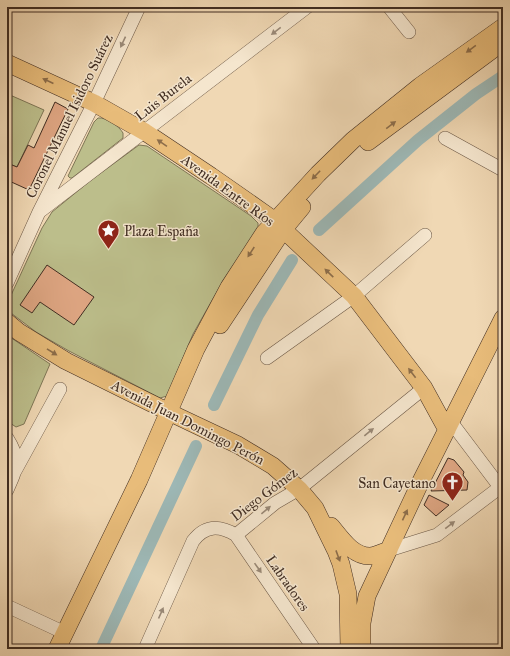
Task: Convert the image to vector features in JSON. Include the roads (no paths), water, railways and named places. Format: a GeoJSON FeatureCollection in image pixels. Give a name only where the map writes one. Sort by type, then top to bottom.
{"type":"FeatureCollection","features":[{"type":"Feature","properties":{"kind":"main road"},"geometry":{"type":"LineString","coordinates":[[279,226],[318,174],[353,140],[420,86],[503,27]]}},
{"type":"Feature","properties":{"kind":"main road"},"geometry":{"type":"LineString","coordinates":[[57,649],[64,641],[140,480],[174,415],[196,349],[229,288],[264,233],[279,226],[296,213],[359,149],[503,42]]}},
{"type":"Feature","properties":{"kind":"main road","name":"Avenida Entre Ríos"},"geometry":{"type":"LineString","coordinates":[[7,63],[94,103],[145,132],[211,176],[279,226],[354,296],[424,388],[449,426]]}},
{"type":"Feature","properties":{"kind":"main road"},"geometry":{"type":"LineString","coordinates":[[362,649],[362,623],[367,596],[421,481],[503,318]]}},
{"type":"Feature","properties":{"kind":"main road","name":"Avenida Juan Domingo Perón"},"geometry":{"type":"LineString","coordinates":[[13,327],[66,361],[238,445],[273,466],[299,489],[315,508],[341,564],[348,594],[349,641]]}},
{"type":"Feature","properties":{"kind":"main road"},"geometry":{"type":"LineString","coordinates":[[315,508],[354,551],[371,556],[389,550]]}},
{"type":"Feature","properties":{"kind":"street","name":"Coronel Manuel Isidoro Suárez"},"geometry":{"type":"LineString","coordinates":[[7,283],[39,212],[140,7]]}},
{"type":"Feature","properties":{"kind":"street","name":"Luis Burela"},"geometry":{"type":"LineString","coordinates":[[39,212],[307,7]]}},
{"type":"Feature","properties":{"kind":"street"},"geometry":{"type":"LineString","coordinates":[[389,7],[408,32]]}},
{"type":"Feature","properties":{"kind":"street"},"geometry":{"type":"LineString","coordinates":[[446,138],[503,170]]}},
{"type":"Feature","properties":{"kind":"street"},"geometry":{"type":"LineString","coordinates":[[267,358],[354,296],[425,235]]}},
{"type":"Feature","properties":{"kind":"street","name":"Diego Gómez"},"geometry":{"type":"LineString","coordinates":[[145,649],[193,541],[200,532],[211,528],[229,531],[236,535],[275,503],[299,489],[424,388]]}},
{"type":"Feature","properties":{"kind":"street"},"geometry":{"type":"LineString","coordinates":[[7,490],[15,472],[60,389]]}},
{"type":"Feature","properties":{"kind":"street"},"geometry":{"type":"LineString","coordinates":[[389,550],[438,535],[502,488],[449,426]]}},
{"type":"Feature","properties":{"kind":"street"},"geometry":{"type":"LineString","coordinates":[[8,440],[16,455],[15,472]]}},
{"type":"Feature","properties":{"kind":"street","name":"Labradores"},"geometry":{"type":"LineString","coordinates":[[236,535],[314,649]]}},
{"type":"Feature","properties":{"kind":"street"},"geometry":{"type":"LineString","coordinates":[[7,606],[64,641]]}},
{"type":"Feature","properties":{"kind":"street"},"geometry":{"type":"LineString","coordinates":[[340,649],[349,641]]}},
{"type":"Feature","properties":{"kind":"waterway"},"geometry":{"type":"LineString","coordinates":[[319,230],[418,140],[476,94],[503,76]]}},
{"type":"Feature","properties":{"kind":"waterway"},"geometry":{"type":"LineString","coordinates":[[214,405],[258,315],[292,260]]}},
{"type":"Feature","properties":{"kind":"waterway"},"geometry":{"type":"LineString","coordinates":[[101,649],[196,446]]}},
{"type":"Feature","properties":{"kind":"place","name":"Plaza España"},"geometry":{"type":"Point","coordinates":[108,250]}},
{"type":"Feature","properties":{"kind":"place","name":"San Cayetano"},"geometry":{"type":"Point","coordinates":[452,502]}}]}
